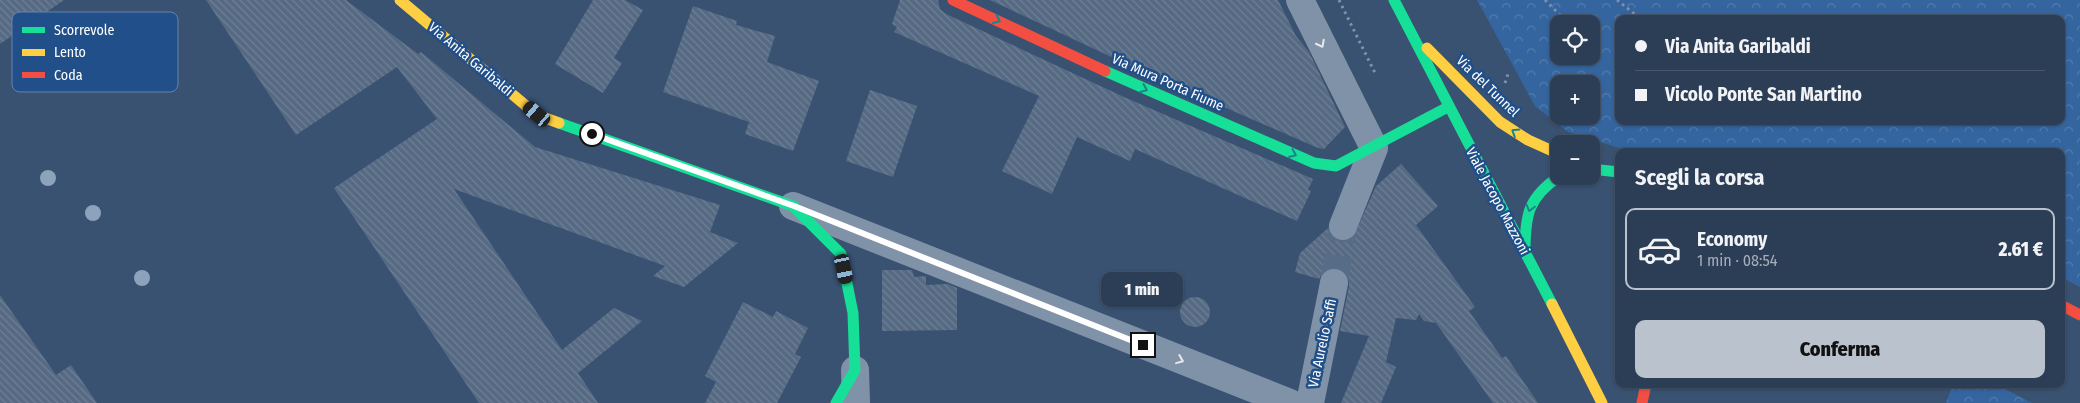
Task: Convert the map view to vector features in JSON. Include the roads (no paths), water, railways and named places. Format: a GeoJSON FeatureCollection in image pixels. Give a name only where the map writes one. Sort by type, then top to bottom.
{"type":"FeatureCollection","features":[{"type":"Feature","properties":{"kind":"street","name":"Via Anita Garibaldi"},"geometry":{"type":"LineString","coordinates":[[400,0],[537,114],[794,206],[841,254],[853,313],[856,403]]}},
{"type":"Feature","properties":{"kind":"street","name":"Via Mura Porta Fiume"},"geometry":{"type":"LineString","coordinates":[[952,0],[1131,83],[1314,163],[1336,166],[1374,148]]}},
{"type":"Feature","properties":{"kind":"street"},"geometry":{"type":"LineString","coordinates":[[1300,0],[1374,148]]}},
{"type":"Feature","properties":{"kind":"street","name":"Viale Jacopo Mazzoni"},"geometry":{"type":"LineString","coordinates":[[1394,0],[1602,403]]}},
{"type":"Feature","properties":{"kind":"street","name":"Via del Tunnel"},"geometry":{"type":"LineString","coordinates":[[1407,27],[1500,122],[1528,140],[1550,150]]}},
{"type":"Feature","properties":{"kind":"street"},"geometry":{"type":"LineString","coordinates":[[1342,226],[1374,148],[1448,107]]}},
{"type":"Feature","properties":{"kind":"street"},"geometry":{"type":"LineString","coordinates":[[1600,167],[1615,171]]}},
{"type":"Feature","properties":{"kind":"street"},"geometry":{"type":"LineString","coordinates":[[1600,168],[1605,168]]}},
{"type":"Feature","properties":{"kind":"street"},"geometry":{"type":"LineString","coordinates":[[1525,252],[1525,235],[1534,197],[1550,182]]}},
{"type":"Feature","properties":{"kind":"street"},"geometry":{"type":"LineString","coordinates":[[794,206],[1290,403]]}},
{"type":"Feature","properties":{"kind":"street","name":"Via Aurelio Saffi"},"geometry":{"type":"LineString","coordinates":[[1310,403],[1333,293]]}},
{"type":"Feature","properties":{"kind":"street"},"geometry":{"type":"LineString","coordinates":[[2065,307],[2080,315]]}},
{"type":"Feature","properties":{"kind":"street"},"geometry":{"type":"LineString","coordinates":[[836,403],[855,370]]}},
{"type":"Feature","properties":{"kind":"street"},"geometry":{"type":"LineString","coordinates":[[1642,403],[1645,388]]}},
{"type":"Feature","properties":{"kind":"tunnel"},"geometry":{"type":"LineString","coordinates":[[1334,283],[1343,226]]}}]}
